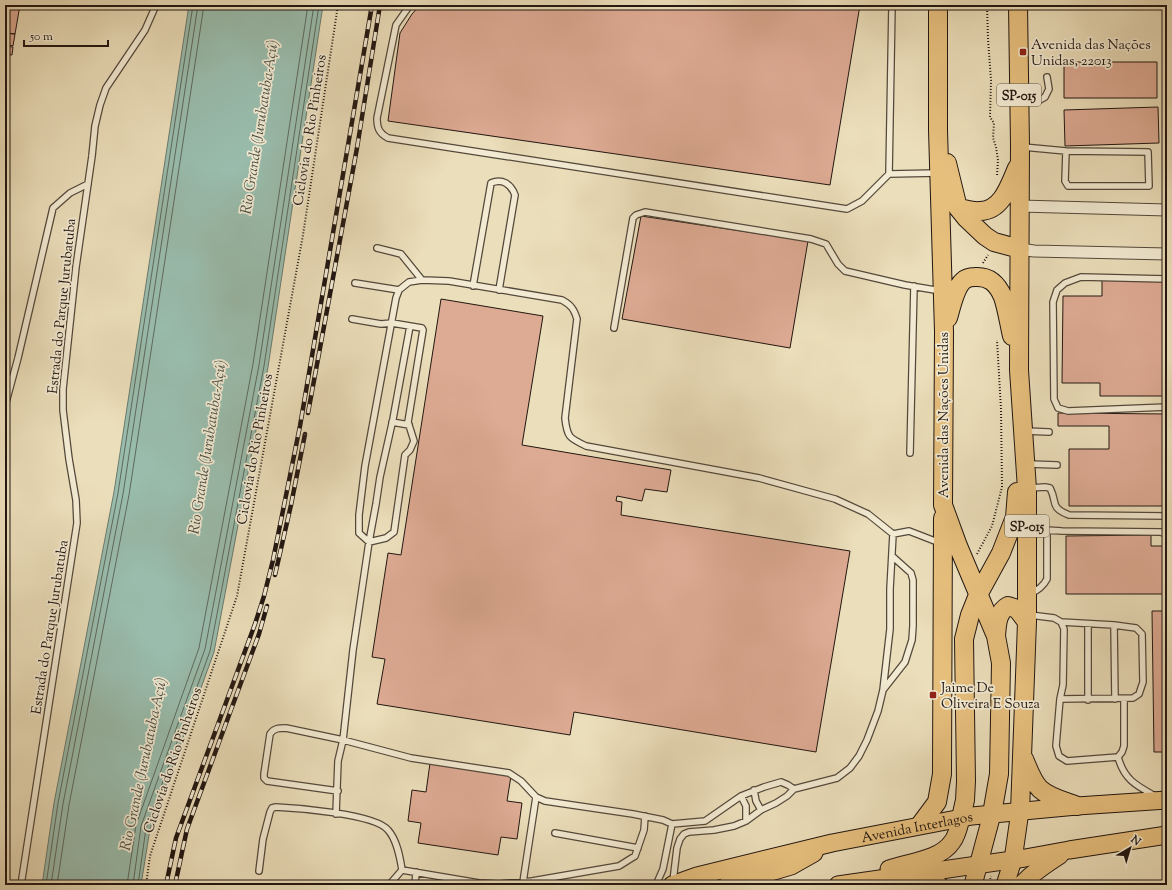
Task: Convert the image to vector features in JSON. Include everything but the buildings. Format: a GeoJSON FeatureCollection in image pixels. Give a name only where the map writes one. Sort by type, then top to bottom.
{"type":"FeatureCollection","features":[{"type":"Feature","properties":{"kind":"highway","name":"Avenida das Nações Unidas"},"geometry":{"type":"LineString","coordinates":[[938,5],[938,130],[944,332],[943,505],[996,636],[1001,663],[999,774],[992,814]]}},
{"type":"Feature","properties":{"kind":"highway","name":"SP-015"},"geometry":{"type":"LineString","coordinates":[[1018,5],[1020,154],[1019,370],[1028,489],[1027,618],[1020,811]]}},
{"type":"Feature","properties":{"kind":"highway"},"geometry":{"type":"LineString","coordinates":[[938,130],[958,208],[984,236],[994,242],[1020,249]]}},
{"type":"Feature","properties":{"kind":"highway"},"geometry":{"type":"LineString","coordinates":[[958,208],[981,211],[988,210],[996,205],[1006,194],[1020,154]]}},
{"type":"Feature","properties":{"kind":"highway"},"geometry":{"type":"LineString","coordinates":[[944,332],[956,292],[963,281],[971,277],[983,277],[989,279],[996,286],[1003,297],[1019,370]]}},
{"type":"Feature","properties":{"kind":"highway"},"geometry":{"type":"LineString","coordinates":[[961,818],[965,800],[966,781],[964,639],[970,615],[978,594],[1001,553],[1014,517],[1023,431]]}},
{"type":"Feature","properties":{"kind":"highway"},"geometry":{"type":"LineString","coordinates":[[920,825],[937,802],[942,774],[943,505]]}},
{"type":"Feature","properties":{"kind":"highway"},"geometry":{"type":"LineString","coordinates":[[996,636],[1000,614],[1003,608],[1008,606],[1017,608],[1027,618]]}},
{"type":"Feature","properties":{"kind":"highway"},"geometry":{"type":"LineString","coordinates":[[1022,754],[1032,776],[1040,788],[1050,795],[1077,806]]}},
{"type":"Feature","properties":{"kind":"main road","name":"Avenida Interlagos"},"geometry":{"type":"LineString","coordinates":[[673,885],[697,876],[832,843],[920,825],[961,818],[1020,811],[1164,800]]}},
{"type":"Feature","properties":{"kind":"main road","name":"SP-015"},"geometry":{"type":"LineString","coordinates":[[998,882],[1013,860],[1020,811]]}},
{"type":"Feature","properties":{"kind":"main road"},"geometry":{"type":"LineString","coordinates":[[973,885],[992,814]]}},
{"type":"Feature","properties":{"kind":"main road"},"geometry":{"type":"LineString","coordinates":[[840,885],[906,863],[927,859],[942,851],[952,842],[958,832],[961,818]]}},
{"type":"Feature","properties":{"kind":"main road"},"geometry":{"type":"LineString","coordinates":[[840,885],[1013,860],[1167,835]]}},
{"type":"Feature","properties":{"kind":"main road"},"geometry":{"type":"LineString","coordinates":[[727,885],[791,866],[832,843]]}},
{"type":"Feature","properties":{"kind":"main road"},"geometry":{"type":"LineString","coordinates":[[1021,885],[1028,877],[1041,867],[1069,850]]}},
{"type":"Feature","properties":{"kind":"main road"},"geometry":{"type":"LineString","coordinates":[[912,874],[930,879],[939,885]]}},
{"type":"Feature","properties":{"kind":"street"},"geometry":{"type":"LineString","coordinates":[[1020,206],[1167,210]]}},
{"type":"Feature","properties":{"kind":"street"},"geometry":{"type":"LineString","coordinates":[[1020,249],[1167,254]]}},
{"type":"Feature","properties":{"kind":"lane","name":"Estrada do Parque Jurubatuba"},"geometry":{"type":"LineString","coordinates":[[21,885],[77,523],[76,500],[63,410],[63,389],[76,267],[95,126],[106,88],[144,30],[156,5]]}},
{"type":"Feature","properties":{"kind":"lane"},"geometry":{"type":"LineString","coordinates":[[410,5],[396,25],[377,118],[377,127],[381,135],[388,138],[847,210],[862,202],[889,174],[892,5]]}},
{"type":"Feature","properties":{"kind":"lane"},"geometry":{"type":"LineString","coordinates":[[1019,101],[1038,101],[1045,97],[1048,89],[1047,77]]}},
{"type":"Feature","properties":{"kind":"lane"},"geometry":{"type":"LineString","coordinates":[[1020,154],[1066,151],[1148,152],[1149,186],[1068,186],[1065,181],[1066,151]]}},
{"type":"Feature","properties":{"kind":"lane"},"geometry":{"type":"LineString","coordinates":[[889,174],[940,173]]}},
{"type":"Feature","properties":{"kind":"lane"},"geometry":{"type":"LineString","coordinates":[[473,286],[491,183],[499,181],[506,183],[513,188],[515,195],[499,290]]}},
{"type":"Feature","properties":{"kind":"lane"},"geometry":{"type":"LineString","coordinates":[[5,406],[18,358],[53,208],[70,192],[88,184]]}},
{"type":"Feature","properties":{"kind":"lane"},"geometry":{"type":"LineString","coordinates":[[614,328],[633,218],[636,215],[645,212],[811,239],[826,244],[838,264],[845,271],[943,291]]}},
{"type":"Feature","properties":{"kind":"lane"},"geometry":{"type":"LineString","coordinates":[[377,248],[401,254],[422,280]]}},
{"type":"Feature","properties":{"kind":"lane"},"geometry":{"type":"LineString","coordinates":[[1167,279],[1081,277],[1065,283],[1057,290],[1053,302],[1054,399],[1058,408],[1068,411],[1167,407]]}},
{"type":"Feature","properties":{"kind":"lane"},"geometry":{"type":"LineString","coordinates":[[369,542],[359,533],[359,515],[364,466],[395,304],[399,290],[409,282],[422,280],[449,281],[562,300],[571,305],[577,319],[565,418],[566,430],[570,438],[586,446],[759,478],[835,499],[868,514],[893,534],[908,532],[943,544]]}},
{"type":"Feature","properties":{"kind":"lane"},"geometry":{"type":"LineString","coordinates":[[355,283],[399,290]]}},
{"type":"Feature","properties":{"kind":"lane"},"geometry":{"type":"LineString","coordinates":[[910,454],[914,286]]}},
{"type":"Feature","properties":{"kind":"lane"},"geometry":{"type":"LineString","coordinates":[[352,319],[381,324],[392,323],[422,328],[423,330],[408,422],[414,441],[406,455],[394,532],[386,538],[369,542]]}},
{"type":"Feature","properties":{"kind":"lane"},"geometry":{"type":"LineString","coordinates":[[336,814],[338,761],[343,740],[353,650],[369,542],[380,476],[410,326]]}},
{"type":"Feature","properties":{"kind":"lane"},"geometry":{"type":"LineString","coordinates":[[392,422],[409,425]]}},
{"type":"Feature","properties":{"kind":"lane"},"geometry":{"type":"LineString","coordinates":[[1023,431],[1049,432]]}},
{"type":"Feature","properties":{"kind":"lane"},"geometry":{"type":"LineString","coordinates":[[1025,464],[1057,464]]}},
{"type":"Feature","properties":{"kind":"lane"},"geometry":{"type":"LineString","coordinates":[[1028,489],[1045,487],[1050,488],[1055,504],[1060,511],[1069,515],[1167,516]]}},
{"type":"Feature","properties":{"kind":"lane"},"geometry":{"type":"LineString","coordinates":[[1027,529],[1161,532],[1167,535]]}},
{"type":"Feature","properties":{"kind":"lane"},"geometry":{"type":"LineString","coordinates":[[1027,595],[1044,584],[1046,579],[1047,530]]}},
{"type":"Feature","properties":{"kind":"lane"},"geometry":{"type":"LineString","coordinates":[[673,885],[677,848],[680,839],[684,834],[688,832],[714,830],[734,826],[746,821],[787,796],[794,789],[837,778],[850,768],[859,756],[878,711],[883,690],[890,629],[890,589],[893,534]]}},
{"type":"Feature","properties":{"kind":"lane"},"geometry":{"type":"LineString","coordinates":[[883,690],[905,662],[912,640],[913,626],[914,580],[911,573],[892,556]]}},
{"type":"Feature","properties":{"kind":"lane"},"geometry":{"type":"LineString","coordinates":[[1027,618],[1054,618],[1061,622],[1114,625],[1136,628],[1142,634],[1143,682],[1139,694],[1132,698],[1124,699],[1060,699]]}},
{"type":"Feature","properties":{"kind":"lane"},"geometry":{"type":"LineString","coordinates":[[1061,622],[1064,629],[1063,685],[1060,699],[1056,746],[1059,756],[1067,761],[1118,757]]}},
{"type":"Feature","properties":{"kind":"lane"},"geometry":{"type":"LineString","coordinates":[[1088,624],[1088,700]]}},
{"type":"Feature","properties":{"kind":"lane"},"geometry":{"type":"LineString","coordinates":[[1114,625],[1115,699]]}},
{"type":"Feature","properties":{"kind":"lane"},"geometry":{"type":"LineString","coordinates":[[1124,699],[1124,746],[1118,757],[1119,765],[1126,776],[1134,783],[1164,800]]}},
{"type":"Feature","properties":{"kind":"lane"},"geometry":{"type":"LineString","coordinates":[[338,791],[267,781],[264,778],[264,774],[270,734],[272,730],[277,728],[286,728],[343,740],[411,758],[509,772],[521,781],[536,797],[545,801],[645,816],[663,820],[672,824],[705,821],[741,796],[754,790],[781,782],[794,789]]}},
{"type":"Feature","properties":{"kind":"lane"},"geometry":{"type":"LineString","coordinates":[[754,790],[756,801],[762,810]]}},
{"type":"Feature","properties":{"kind":"lane"},"geometry":{"type":"LineString","coordinates":[[741,796],[746,806],[746,821]]}},
{"type":"Feature","properties":{"kind":"lane"},"geometry":{"type":"LineString","coordinates":[[523,882],[536,797]]}},
{"type":"Feature","properties":{"kind":"lane"},"geometry":{"type":"LineString","coordinates":[[259,872],[263,839],[272,808],[306,809],[380,823],[392,835],[398,850],[402,870]]}},
{"type":"Feature","properties":{"kind":"lane"},"geometry":{"type":"LineString","coordinates":[[402,870],[478,884],[499,884],[523,882],[619,866],[635,856],[644,830],[645,816]]}},
{"type":"Feature","properties":{"kind":"lane"},"geometry":{"type":"LineString","coordinates":[[656,885],[663,869],[672,824]]}},
{"type":"Feature","properties":{"kind":"lane"},"geometry":{"type":"LineString","coordinates":[[555,833],[638,848]]}},
{"type":"Feature","properties":{"kind":"lane"},"geometry":{"type":"LineString","coordinates":[[389,885],[402,870]]}},
{"type":"Feature","properties":{"kind":"lane"},"geometry":{"type":"LineString","coordinates":[[415,885],[416,872]]}},
{"type":"Feature","properties":{"kind":"path","name":"Ciclovia do Rio Pinheiros"},"geometry":{"type":"LineString","coordinates":[[146,885],[150,856],[237,596],[303,235],[338,5]]}},
{"type":"Feature","properties":{"kind":"path"},"geometry":{"type":"LineString","coordinates":[[989,885],[998,882]]}},
{"type":"Feature","properties":{"kind":"water","name":"Rio Grande (Jurubatuba-Açú)"},"geometry":{"type":"Polygon","coordinates":[[[189,5],[323,5],[268,367],[214,652],[150,829],[141,885],[42,885],[54,803],[114,492],[189,5]]]}},
{"type":"Feature","properties":{"kind":"railway"},"geometry":{"type":"LineString","coordinates":[[166,885],[176,838],[255,624],[273,560],[300,426],[372,5]]}},
{"type":"Feature","properties":{"kind":"railway"},"geometry":{"type":"LineString","coordinates":[[308,413],[357,148],[380,5]]}},
{"type":"Feature","properties":{"kind":"railway"},"geometry":{"type":"LineString","coordinates":[[275,575],[305,434]]}},
{"type":"Feature","properties":{"kind":"railway"},"geometry":{"type":"LineString","coordinates":[[175,885],[187,829],[259,634],[267,606]]}},
{"type":"Feature","properties":{"kind":"place","name":"Avenida das Nações Unidas, 22013"},"geometry":{"type":"Point","coordinates":[1023,52]}},
{"type":"Feature","properties":{"kind":"place","name":"Jaime De Oliveira E Souza"},"geometry":{"type":"Point","coordinates":[933,695]}}]}
